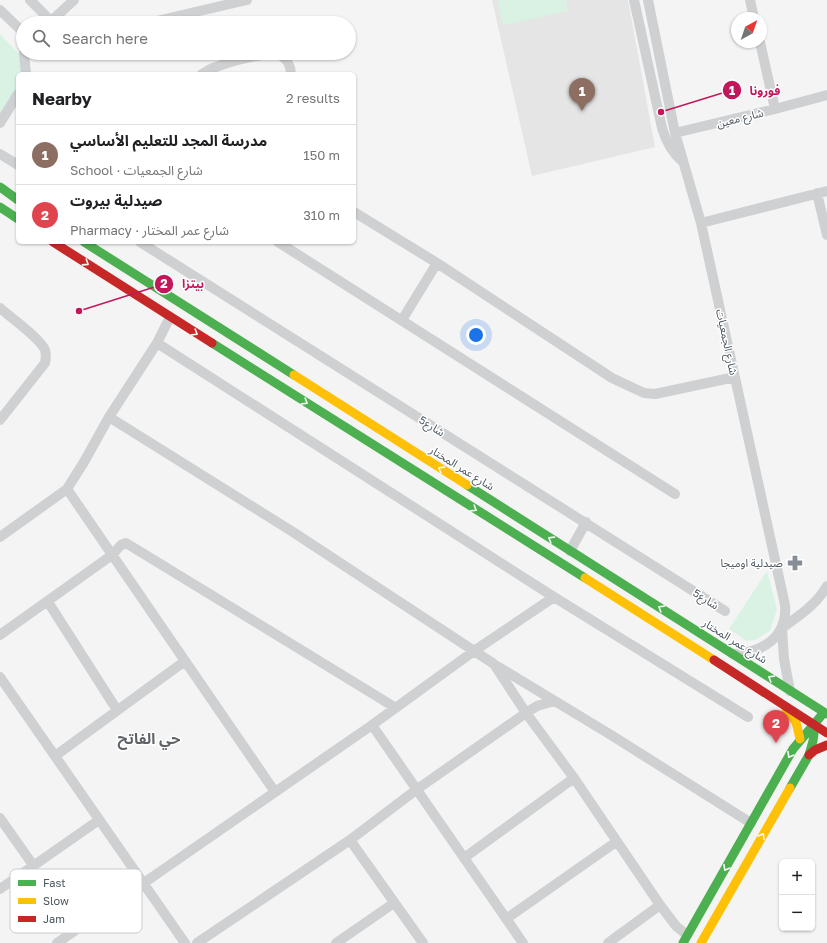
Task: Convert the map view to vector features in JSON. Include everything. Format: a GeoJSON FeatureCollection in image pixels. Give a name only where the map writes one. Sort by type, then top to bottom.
{"type":"FeatureCollection","features":[{"type":"Feature","properties":{"kind":"main road"},"geometry":{"type":"LineString","coordinates":[[0,187],[16,199]]}},
{"type":"Feature","properties":{"kind":"main road"},"geometry":{"type":"LineString","coordinates":[[0,207],[16,218]]}},
{"type":"Feature","properties":{"kind":"main road"},"geometry":{"type":"LineString","coordinates":[[56,244],[827,733]]}},
{"type":"Feature","properties":{"kind":"main road","name":"شارع عمر المختار"},"geometry":{"type":"LineString","coordinates":[[87,244],[825,713]]}},
{"type":"Feature","properties":{"kind":"main road"},"geometry":{"type":"LineString","coordinates":[[782,704],[796,722],[800,739]]}},
{"type":"Feature","properties":{"kind":"main road"},"geometry":{"type":"LineString","coordinates":[[685,939],[793,748],[825,713]]}},
{"type":"Feature","properties":{"kind":"main road"},"geometry":{"type":"LineString","coordinates":[[701,943],[809,755],[815,725]]}},
{"type":"Feature","properties":{"kind":"main road"},"geometry":{"type":"LineString","coordinates":[[809,755],[815,750],[827,745]]}},
{"type":"Feature","properties":{"kind":"street"},"geometry":{"type":"LineString","coordinates":[[30,0],[45,16]]}},
{"type":"Feature","properties":{"kind":"street"},"geometry":{"type":"LineString","coordinates":[[57,16],[74,0]]}},
{"type":"Feature","properties":{"kind":"street"},"geometry":{"type":"LineString","coordinates":[[178,16],[246,0]]}},
{"type":"Feature","properties":{"kind":"street"},"geometry":{"type":"LineString","coordinates":[[634,0],[664,136],[672,151],[684,163]]}},
{"type":"Feature","properties":{"kind":"street","name":"شارع الجمعيات"},"geometry":{"type":"LineString","coordinates":[[648,0],[676,133],[701,223],[785,605],[786,613],[782,628],[784,659],[790,690]]}},
{"type":"Feature","properties":{"kind":"street"},"geometry":{"type":"LineString","coordinates":[[750,0],[753,12]]}},
{"type":"Feature","properties":{"kind":"street"},"geometry":{"type":"LineString","coordinates":[[0,10],[16,25]]}},
{"type":"Feature","properties":{"kind":"street"},"geometry":{"type":"LineString","coordinates":[[761,48],[775,109]]}},
{"type":"Feature","properties":{"kind":"street"},"geometry":{"type":"LineString","coordinates":[[25,60],[26,72]]}},
{"type":"Feature","properties":{"kind":"street"},"geometry":{"type":"LineString","coordinates":[[206,72],[215,67],[241,60]]}},
{"type":"Feature","properties":{"kind":"street"},"geometry":{"type":"LineString","coordinates":[[285,60],[290,72]]}},
{"type":"Feature","properties":{"kind":"street","name":"شارع معين"},"geometry":{"type":"LineString","coordinates":[[676,133],[827,95]]}},
{"type":"Feature","properties":{"kind":"street"},"geometry":{"type":"LineString","coordinates":[[0,123],[16,97]]}},
{"type":"Feature","properties":{"kind":"street"},"geometry":{"type":"LineString","coordinates":[[0,154],[16,165]]}},
{"type":"Feature","properties":{"kind":"street"},"geometry":{"type":"LineString","coordinates":[[701,223],[827,191]]}},
{"type":"Feature","properties":{"kind":"street"},"geometry":{"type":"LineString","coordinates":[[817,193],[827,235]]}},
{"type":"Feature","properties":{"kind":"street"},"geometry":{"type":"LineString","coordinates":[[356,213],[612,378],[644,393],[655,394],[734,377]]}},
{"type":"Feature","properties":{"kind":"street","name":"شارع5"},"geometry":{"type":"LineString","coordinates":[[143,244],[725,610]]}},
{"type":"Feature","properties":{"kind":"street"},"geometry":{"type":"LineString","coordinates":[[281,244],[676,494]]}},
{"type":"Feature","properties":{"kind":"street"},"geometry":{"type":"LineString","coordinates":[[402,320],[437,264]]}},
{"type":"Feature","properties":{"kind":"street"},"geometry":{"type":"LineString","coordinates":[[0,308],[39,342],[45,350],[46,357],[44,363],[0,420]]}},
{"type":"Feature","properties":{"kind":"street"},"geometry":{"type":"LineString","coordinates":[[0,537],[67,489],[109,417],[157,343],[170,317]]}},
{"type":"Feature","properties":{"kind":"street"},"geometry":{"type":"LineString","coordinates":[[157,343],[554,597],[748,717]]}},
{"type":"Feature","properties":{"kind":"street"},"geometry":{"type":"LineString","coordinates":[[109,417],[293,532],[494,664],[751,823]]}},
{"type":"Feature","properties":{"kind":"street"},"geometry":{"type":"LineString","coordinates":[[67,489],[275,792]]}},
{"type":"Feature","properties":{"kind":"street"},"geometry":{"type":"LineString","coordinates":[[570,551],[586,522]]}},
{"type":"Feature","properties":{"kind":"street"},"geometry":{"type":"LineString","coordinates":[[0,635],[48,602],[112,555],[121,545],[126,543],[396,708]]}},
{"type":"Feature","properties":{"kind":"street"},"geometry":{"type":"LineString","coordinates":[[733,654],[747,653],[760,649],[774,638],[782,628],[806,612],[819,598],[827,586]]}},
{"type":"Feature","properties":{"kind":"street"},"geometry":{"type":"LineString","coordinates":[[185,943],[142,883],[372,725],[474,651],[554,597]]}},
{"type":"Feature","properties":{"kind":"street"},"geometry":{"type":"LineString","coordinates":[[48,602],[117,710]]}},
{"type":"Feature","properties":{"kind":"street"},"geometry":{"type":"LineString","coordinates":[[55,756],[185,661]]}},
{"type":"Feature","properties":{"kind":"street"},"geometry":{"type":"LineString","coordinates":[[494,664],[526,713],[574,778],[616,842],[685,939]]}},
{"type":"Feature","properties":{"kind":"street"},"geometry":{"type":"LineString","coordinates":[[0,677],[132,869]]}},
{"type":"Feature","properties":{"kind":"street"},"geometry":{"type":"LineString","coordinates":[[782,704],[790,690]]}},
{"type":"Feature","properties":{"kind":"street"},"geometry":{"type":"LineString","coordinates":[[197,943],[350,840],[416,790],[526,713],[537,706],[554,701]]}},
{"type":"Feature","properties":{"kind":"street"},"geometry":{"type":"LineString","coordinates":[[372,725],[523,943]]}},
{"type":"Feature","properties":{"kind":"street"},"geometry":{"type":"LineString","coordinates":[[464,858],[574,778]]}},
{"type":"Feature","properties":{"kind":"street"},"geometry":{"type":"LineString","coordinates":[[0,818],[33,865]]}},
{"type":"Feature","properties":{"kind":"street"},"geometry":{"type":"LineString","coordinates":[[28,869],[99,820]]}},
{"type":"Feature","properties":{"kind":"street"},"geometry":{"type":"LineString","coordinates":[[350,840],[423,943]]}},
{"type":"Feature","properties":{"kind":"street"},"geometry":{"type":"LineString","coordinates":[[506,919],[616,842]]}},
{"type":"Feature","properties":{"kind":"street"},"geometry":{"type":"LineString","coordinates":[[0,889],[10,882]]}},
{"type":"Feature","properties":{"kind":"street"},"geometry":{"type":"LineString","coordinates":[[336,943],[394,903]]}},
{"type":"Feature","properties":{"kind":"street"},"geometry":{"type":"LineString","coordinates":[[608,943],[660,905]]}},
{"type":"Feature","properties":{"kind":"street"},"geometry":{"type":"LineString","coordinates":[[57,943],[71,933]]}},
{"type":"Feature","properties":{"kind":"shaded area"},"geometry":{"type":"Polygon","coordinates":[[[492,0],[628,0],[655,147],[532,176],[492,0]]]}},
{"type":"Feature","properties":{"kind":"green space"},"geometry":{"type":"Polygon","coordinates":[[[497,0],[566,0],[568,11],[503,25],[497,0]]]}},
{"type":"Feature","properties":{"kind":"green space"},"geometry":{"type":"Polygon","coordinates":[[[0,34],[16,51],[16,60],[23,60],[25,72],[16,72],[16,90],[0,116],[0,34]]]}},
{"type":"Feature","properties":{"kind":"green space"},"geometry":{"type":"Polygon","coordinates":[[[767,571],[777,609],[770,631],[755,640],[747,641],[729,629],[767,571]]]}},
{"type":"Feature","properties":{"kind":"traffic: fast"},"geometry":{"type":"LineString","coordinates":[[0,187],[16,199]]}},
{"type":"Feature","properties":{"kind":"traffic: fast"},"geometry":{"type":"LineString","coordinates":[[0,207],[16,218]]}},
{"type":"Feature","properties":{"kind":"traffic: fast"},"geometry":{"type":"LineString","coordinates":[[87,244],[294,375]]}},
{"type":"Feature","properties":{"kind":"traffic: fast"},"geometry":{"type":"LineString","coordinates":[[212,343],[585,578]]}},
{"type":"Feature","properties":{"kind":"traffic: fast"},"geometry":{"type":"LineString","coordinates":[[467,485],[827,714]]}},
{"type":"Feature","properties":{"kind":"traffic: fast"},"geometry":{"type":"LineString","coordinates":[[683,943],[793,749],[821,716]]}},
{"type":"Feature","properties":{"kind":"traffic: fast"},"geometry":{"type":"LineString","coordinates":[[790,788],[809,755],[815,725]]}},
{"type":"Feature","properties":{"kind":"traffic: slow"},"geometry":{"type":"LineString","coordinates":[[294,375],[467,485]]}},
{"type":"Feature","properties":{"kind":"traffic: slow"},"geometry":{"type":"LineString","coordinates":[[585,578],[714,660]]}},
{"type":"Feature","properties":{"kind":"traffic: slow"},"geometry":{"type":"LineString","coordinates":[[786,709],[796,722],[800,739]]}},
{"type":"Feature","properties":{"kind":"traffic: slow"},"geometry":{"type":"LineString","coordinates":[[701,943],[790,788]]}},
{"type":"Feature","properties":{"kind":"traffic: jam"},"geometry":{"type":"LineString","coordinates":[[56,244],[212,343]]}},
{"type":"Feature","properties":{"kind":"traffic: jam"},"geometry":{"type":"LineString","coordinates":[[714,660],[827,733]]}},
{"type":"Feature","properties":{"kind":"traffic: jam"},"geometry":{"type":"LineString","coordinates":[[809,755],[815,750],[827,745]]}},
{"type":"Feature","properties":{"kind":"place","name":"مدرسة المجد للتعليم الأساسي"},"geometry":{"type":"Point","coordinates":[582,111]}},
{"type":"Feature","properties":{"kind":"place","name":"فورونا"},"geometry":{"type":"Point","coordinates":[661,112]}},
{"type":"Feature","properties":{"kind":"place","name":"بيتزا"},"geometry":{"type":"Point","coordinates":[79,311]}},
{"type":"Feature","properties":{"kind":"place","name":"صيدلية اوميجا"},"geometry":{"type":"Point","coordinates":[795,563]}},
{"type":"Feature","properties":{"kind":"place","name":"صيدلية بيروت"},"geometry":{"type":"Point","coordinates":[776,743]}},
{"type":"Feature","properties":{"kind":"district","name":"حي الفاتح"},"geometry":{"type":"Point","coordinates":[149,739]}}]}
